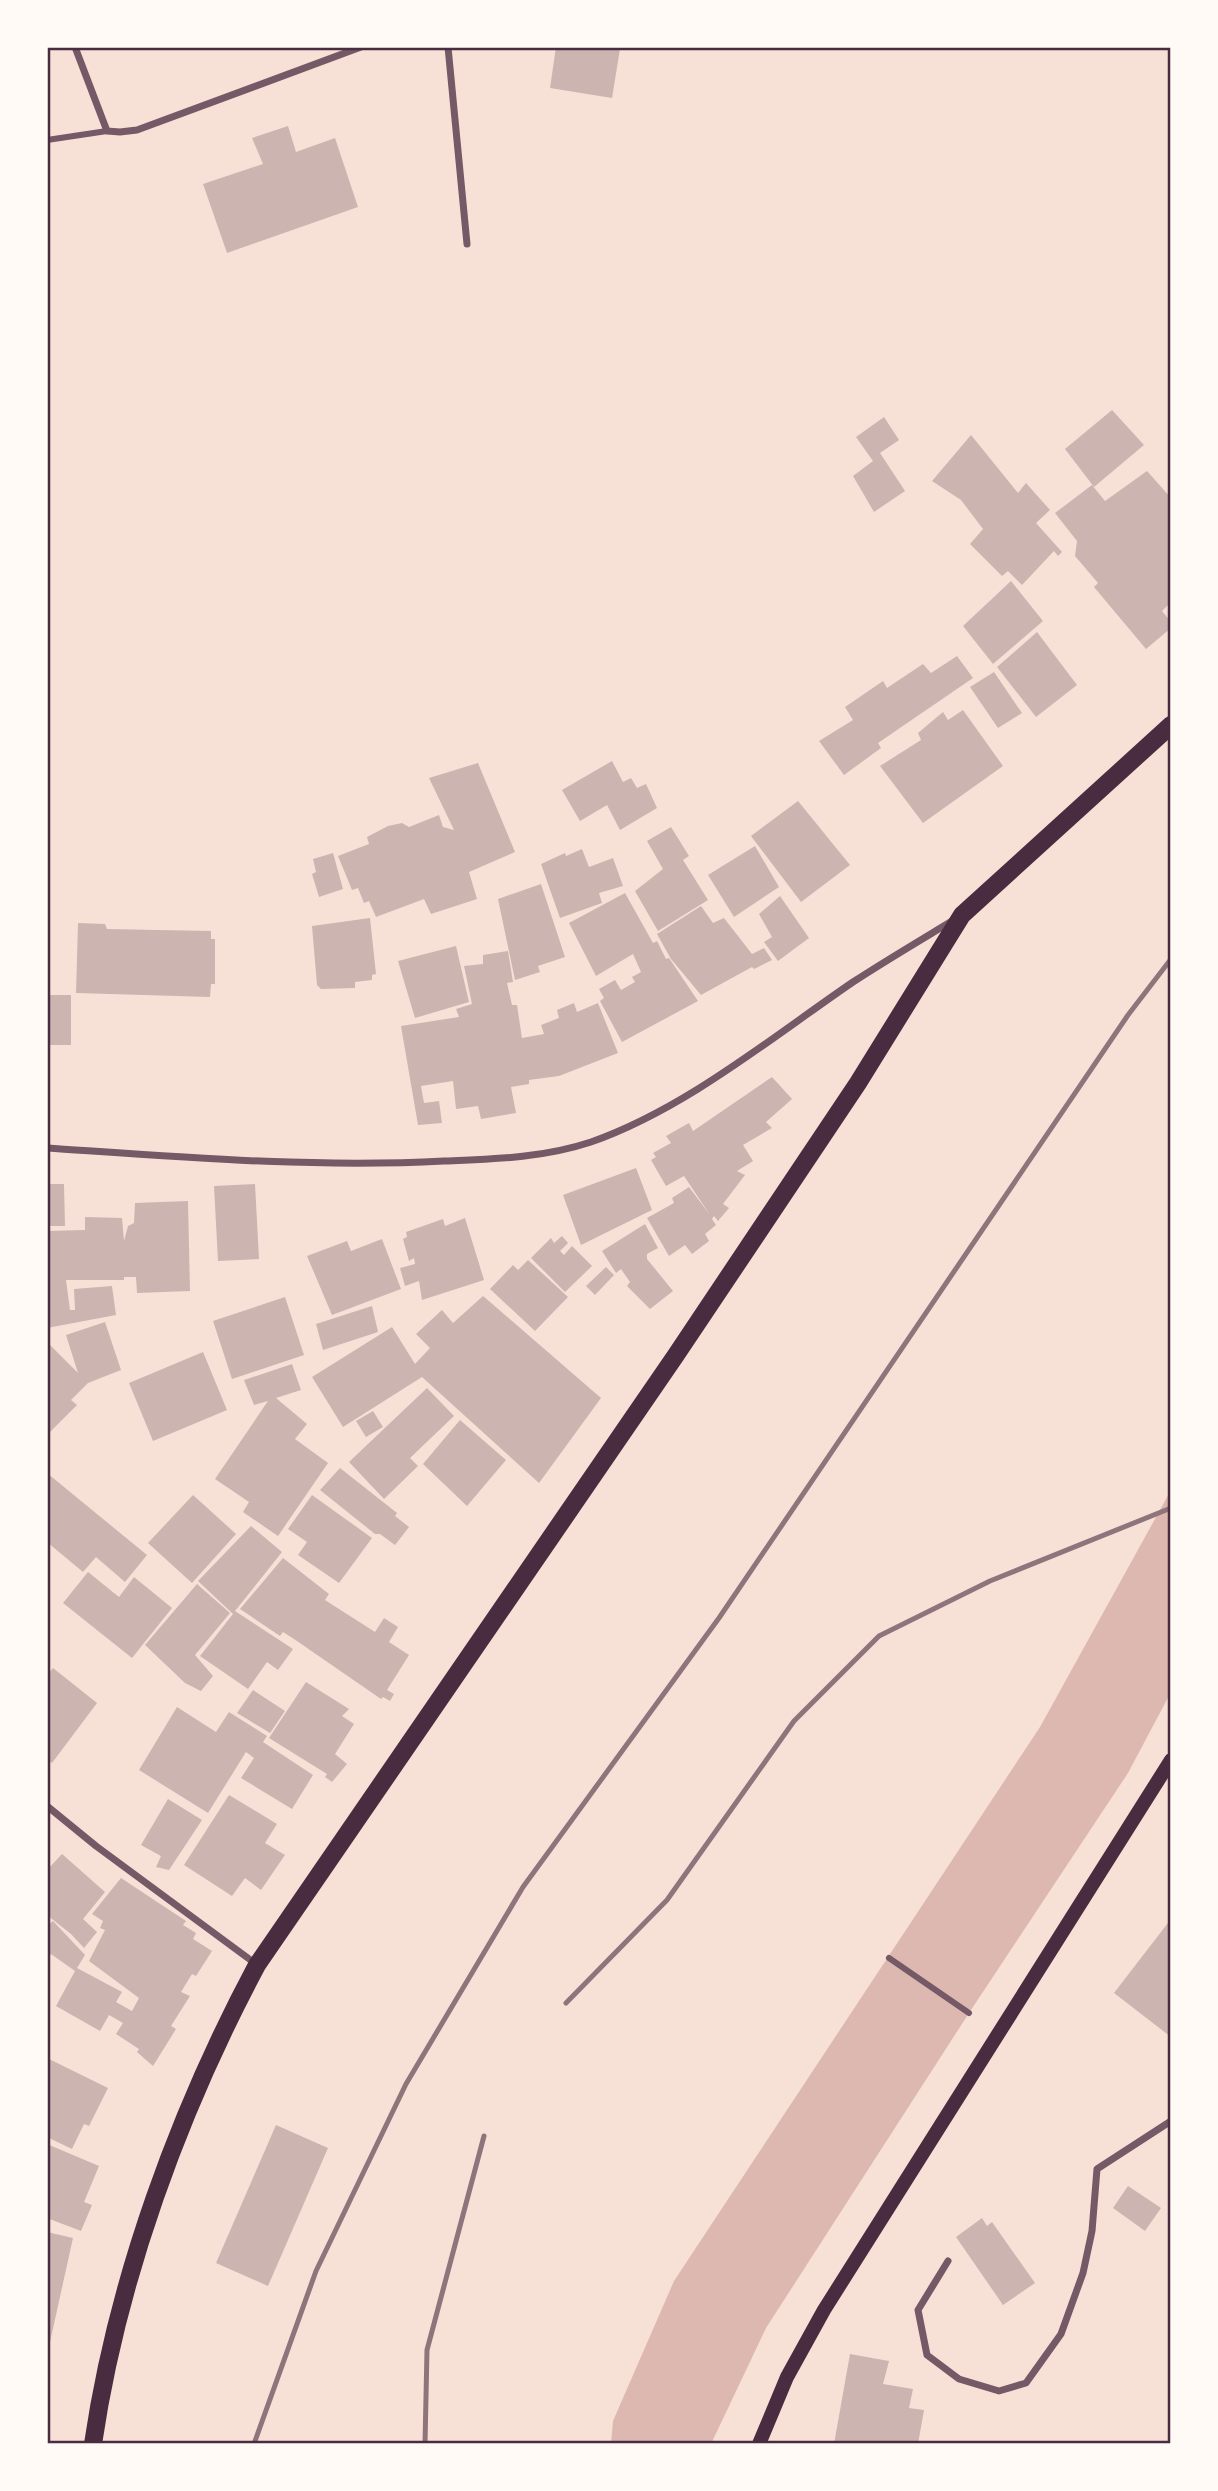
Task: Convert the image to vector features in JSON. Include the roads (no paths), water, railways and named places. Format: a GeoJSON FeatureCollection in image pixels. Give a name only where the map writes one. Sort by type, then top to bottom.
{"type":"FeatureCollection","features":[{"type":"Feature","properties":{"kind":"main road"},"geometry":{"type":"LineString","coordinates":[[93,2444],[115,2326],[143,2231],[222,2030],[257,1965],[676,1355],[858,1083],[962,915],[1171,726]]}},
{"type":"Feature","properties":{"kind":"main road"},"geometry":{"type":"LineString","coordinates":[[759,2444],[787,2377],[831,2299],[1171,1760]]}},
{"type":"Feature","properties":{"kind":"street"},"geometry":{"type":"LineString","coordinates":[[75,47],[107,131]]}},
{"type":"Feature","properties":{"kind":"street"},"geometry":{"type":"LineString","coordinates":[[47,140],[107,131],[137,130],[362,47]]}},
{"type":"Feature","properties":{"kind":"street"},"geometry":{"type":"LineString","coordinates":[[447,47],[467,244]]}},
{"type":"Feature","properties":{"kind":"street"},"geometry":{"type":"LineString","coordinates":[[47,1148],[299,1164],[414,1163],[527,1157],[563,1150],[591,1142],[644,1119],[752,1054],[854,982],[962,915]]}},
{"type":"Feature","properties":{"kind":"street"},"geometry":{"type":"LineString","coordinates":[[47,1806],[96,1846],[257,1965]]}},
{"type":"Feature","properties":{"kind":"street"},"geometry":{"type":"LineString","coordinates":[[889,1958],[969,2013]]}},
{"type":"Feature","properties":{"kind":"street"},"geometry":{"type":"LineString","coordinates":[[948,2261],[918,2310],[927,2355],[959,2379],[999,2391],[1026,2383],[1061,2334],[1083,2273],[1092,2231],[1097,2169],[1171,2121]]}},
{"type":"Feature","properties":{"kind":"railway"},"geometry":{"type":"LineString","coordinates":[[254,2444],[316,2271],[406,2084],[523,1887],[719,1618],[1128,1015],[1171,959]]}},
{"type":"Feature","properties":{"kind":"railway"},"geometry":{"type":"LineString","coordinates":[[566,2003],[667,1900],[794,1721],[879,1636],[990,1581],[1171,1508]]}},
{"type":"Feature","properties":{"kind":"railway"},"geometry":{"type":"LineString","coordinates":[[425,2444],[427,2350],[484,2136]]}}]}
